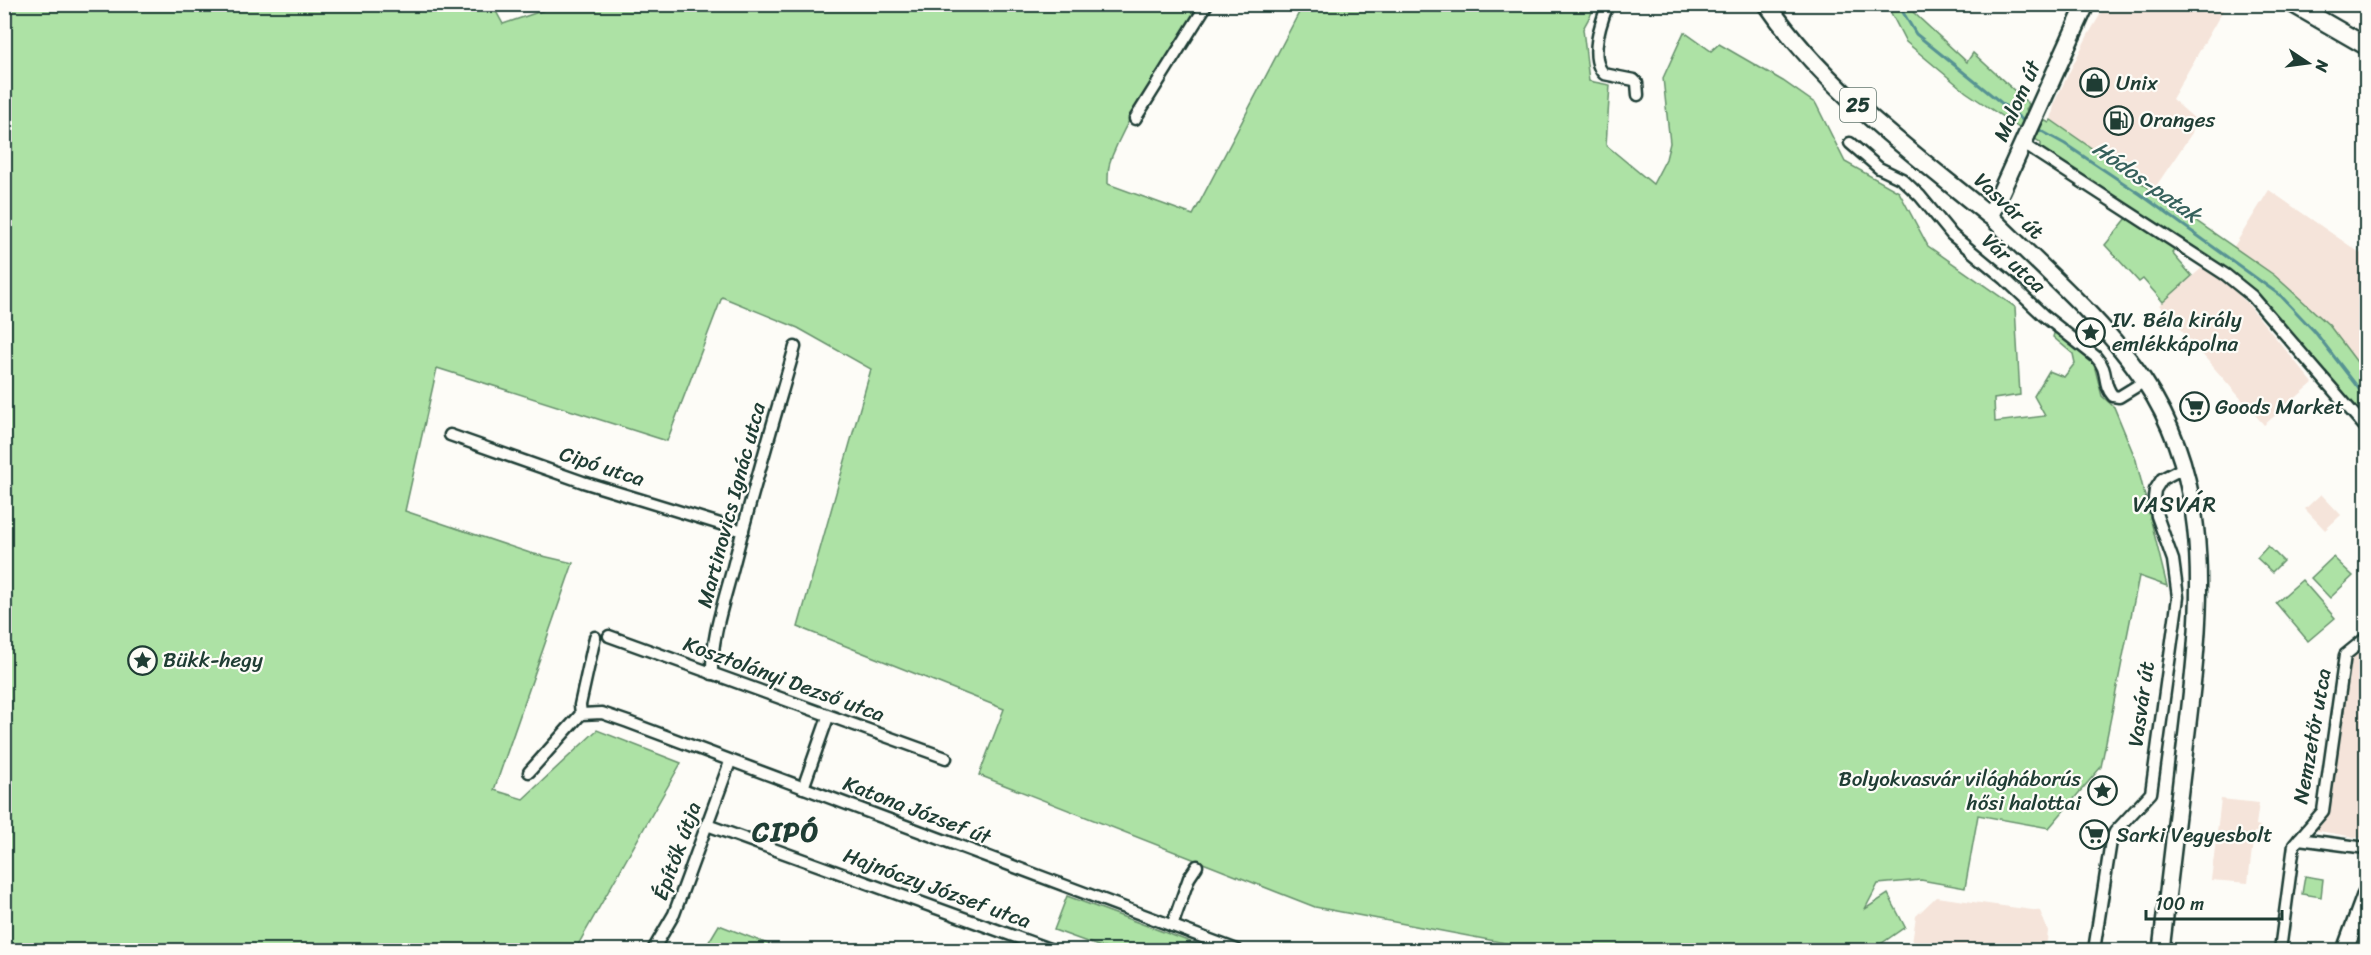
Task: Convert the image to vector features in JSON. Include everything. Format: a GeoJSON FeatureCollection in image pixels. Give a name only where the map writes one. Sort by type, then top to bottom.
{"type":"FeatureCollection","features":[{"type":"Feature","properties":{"kind":"main road","name":"Vasvár út"},"geometry":{"type":"LineString","coordinates":[[1767,4],[1791,37],[1833,82],[1869,116],[1990,216]]}},
{"type":"Feature","properties":{"kind":"main road","name":"Malom út"},"geometry":{"type":"LineString","coordinates":[[1990,216],[2086,4]]}},
{"type":"Feature","properties":{"kind":"main road"},"geometry":{"type":"LineString","coordinates":[[2293,4],[2367,46]]}},
{"type":"Feature","properties":{"kind":"main road","name":"25"},"geometry":{"type":"LineString","coordinates":[[1962,192],[1983,200],[2002,189]]}},
{"type":"Feature","properties":{"kind":"street"},"geometry":{"type":"LineString","coordinates":[[1135,119],[1207,4]]}},
{"type":"Feature","properties":{"kind":"street"},"geometry":{"type":"LineString","coordinates":[[1608,4],[1597,40],[1599,67],[1604,74],[1634,80],[1638,95]]}},
{"type":"Feature","properties":{"kind":"street"},"geometry":{"type":"LineString","coordinates":[[2024,140],[2226,275],[2252,296],[2367,428]]}},
{"type":"Feature","properties":{"kind":"street","name":"Vár utca"},"geometry":{"type":"LineString","coordinates":[[1851,142],[1879,168],[1902,178],[1952,235],[2005,279],[2043,315],[2096,357],[2104,365],[2106,384],[2113,396],[2119,397],[2145,381]]}},
{"type":"Feature","properties":{"kind":"street","name":"Vasvár út"},"geometry":{"type":"LineString","coordinates":[[1990,216],[2103,329],[2145,381],[2168,422],[2185,467],[2194,509],[2199,618],[2161,951]]}},
{"type":"Feature","properties":{"kind":"street","name":"Martinovics Ignác utca"},"geometry":{"type":"LineString","coordinates":[[712,674],[715,637],[742,531],[795,347]]}},
{"type":"Feature","properties":{"kind":"street","name":"Cipó utca"},"geometry":{"type":"LineString","coordinates":[[450,435],[583,482],[742,531]]}},
{"type":"Feature","properties":{"kind":"street","name":"Vasvár út"},"geometry":{"type":"LineString","coordinates":[[2094,951],[2111,841],[2115,832],[2151,793],[2178,597],[2173,560],[2157,516],[2154,498],[2155,490],[2162,479],[2185,467]]}},
{"type":"Feature","properties":{"kind":"street","name":"Kosztolányi Dezső utca"},"geometry":{"type":"LineString","coordinates":[[609,636],[946,758]]}},
{"type":"Feature","properties":{"kind":"street"},"geometry":{"type":"LineString","coordinates":[[529,772],[581,714],[580,705],[594,637]]}},
{"type":"Feature","properties":{"kind":"street","name":"Nemzetőr utca"},"geometry":{"type":"LineString","coordinates":[[2280,951],[2294,845],[2322,811],[2345,655],[2367,638]]}},
{"type":"Feature","properties":{"kind":"street","name":"Katona József út"},"geometry":{"type":"LineString","coordinates":[[581,714],[602,713],[1238,951]]}},
{"type":"Feature","properties":{"kind":"street"},"geometry":{"type":"LineString","coordinates":[[803,788],[828,717]]}},
{"type":"Feature","properties":{"kind":"street","name":"Építők útja"},"geometry":{"type":"LineString","coordinates":[[653,951],[674,914],[730,762]]}},
{"type":"Feature","properties":{"kind":"street","name":"Hajnóczy József utca"},"geometry":{"type":"LineString","coordinates":[[707,825],[1052,951]]}},
{"type":"Feature","properties":{"kind":"street"},"geometry":{"type":"LineString","coordinates":[[2299,839],[2367,848]]}},
{"type":"Feature","properties":{"kind":"street"},"geometry":{"type":"LineString","coordinates":[[1172,926],[1190,878],[1197,866]]}},
{"type":"Feature","properties":{"kind":"street"},"geometry":{"type":"LineString","coordinates":[[2348,946],[2367,893]]}},
{"type":"Feature","properties":{"kind":"shaded area"},"geometry":{"type":"Polygon","coordinates":[[[2106,5],[2226,5],[2172,99],[2195,119],[2192,133],[2152,192],[2051,120],[2055,101],[2088,35],[2106,5]]]}},
{"type":"Feature","properties":{"kind":"shaded area"},"geometry":{"type":"Polygon","coordinates":[[[2269,190],[2366,257],[2366,373],[2329,325],[2274,276],[2233,248],[2269,190]]]}},
{"type":"Feature","properties":{"kind":"shaded area"},"geometry":{"type":"Polygon","coordinates":[[[2203,267],[2220,277],[2246,302],[2313,383],[2264,425],[2159,305],[2203,267]]]}},
{"type":"Feature","properties":{"kind":"shaded area"},"geometry":{"type":"Polygon","coordinates":[[[2321,494],[2341,515],[2325,530],[2305,509],[2321,494]]]}},
{"type":"Feature","properties":{"kind":"shaded area"},"geometry":{"type":"Polygon","coordinates":[[[2366,638],[2366,839],[2307,829],[2323,811],[2345,655],[2366,638]]]}},
{"type":"Feature","properties":{"kind":"shaded area"},"geometry":{"type":"Polygon","coordinates":[[[2221,799],[2259,803],[2256,825],[2260,826],[2259,832],[2254,832],[2248,883],[2211,880],[2221,799]]]}},
{"type":"Feature","properties":{"kind":"shaded area"},"geometry":{"type":"Polygon","coordinates":[[[2366,881],[2366,950],[2341,950],[2366,881]]]}},
{"type":"Feature","properties":{"kind":"shaded area"},"geometry":{"type":"Polygon","coordinates":[[[1936,897],[2040,911],[2048,931],[2046,950],[1911,950],[1916,916],[1936,897]]]}},
{"type":"Feature","properties":{"kind":"green space"},"geometry":{"type":"Polygon","coordinates":[[[492,4],[503,24],[562,4],[1202,5],[1131,117],[1112,156],[1108,173],[1108,184],[1193,215],[1303,5],[1596,5],[1583,29],[1589,81],[1610,85],[1606,145],[1653,184],[1666,159],[1670,143],[1663,78],[1684,32],[1711,51],[1719,44],[1783,81],[1816,104],[1845,162],[1899,192],[1928,246],[2015,307],[2020,395],[1994,399],[1995,422],[2045,416],[2034,396],[2049,371],[2064,377],[2075,363],[2073,354],[2053,337],[2055,330],[2093,361],[2102,396],[2114,407],[2136,460],[2167,586],[2139,576],[2101,767],[2049,828],[1978,815],[1965,888],[1921,880],[1878,884],[1865,909],[1888,894],[1905,927],[1872,950],[1542,950],[1315,907],[979,775],[1004,709],[798,627],[871,369],[798,328],[722,297],[667,441],[437,368],[405,511],[530,553],[573,563],[494,790],[523,799],[597,730],[681,763],[575,950],[5,950],[5,5],[492,4]]]}},
{"type":"Feature","properties":{"kind":"green space"},"geometry":{"type":"Polygon","coordinates":[[[1887,5],[1909,5],[1913,12],[1967,62],[1973,53],[2029,104],[2026,110],[2049,123],[2051,120],[2274,275],[2329,325],[2366,374],[2366,422],[2259,295],[2223,266],[2041,150],[2041,143],[1966,92],[1906,42],[1887,5]]]}},
{"type":"Feature","properties":{"kind":"green space"},"geometry":{"type":"Polygon","coordinates":[[[2127,218],[2175,249],[2172,253],[2192,276],[2163,302],[2143,279],[2139,282],[2105,245],[2127,218]]]}},
{"type":"Feature","properties":{"kind":"green space"},"geometry":{"type":"Polygon","coordinates":[[[2268,546],[2283,561],[2272,572],[2257,558],[2268,546]]]}},
{"type":"Feature","properties":{"kind":"green space"},"geometry":{"type":"Polygon","coordinates":[[[2333,557],[2353,576],[2330,598],[2311,578],[2333,557]]]}},
{"type":"Feature","properties":{"kind":"green space"},"geometry":{"type":"Polygon","coordinates":[[[2302,580],[2335,618],[2308,641],[2276,603],[2302,580]]]}},
{"type":"Feature","properties":{"kind":"green space"},"geometry":{"type":"Polygon","coordinates":[[[2305,876],[2323,879],[2321,897],[2302,894],[2305,876]]]}},
{"type":"Feature","properties":{"kind":"green space"},"geometry":{"type":"Polygon","coordinates":[[[1067,896],[1212,950],[1109,950],[1054,930],[1067,896]]]}},
{"type":"Feature","properties":{"kind":"green space"},"geometry":{"type":"Polygon","coordinates":[[[719,925],[783,950],[704,950],[719,925]]]}},
{"type":"Feature","properties":{"kind":"waterway","name":"Hódos-patak"},"geometry":{"type":"LineString","coordinates":[[1898,4],[1916,34],[2025,122]]}},
{"type":"Feature","properties":{"kind":"waterway","name":"Hódos-patak"},"geometry":{"type":"LineString","coordinates":[[2036,128],[2065,144],[2140,194],[2281,296],[2315,332],[2366,398]]}},
{"type":"Feature","properties":{"kind":"place","name":"Unix"},"geometry":{"type":"Point","coordinates":[2095,83]}},
{"type":"Feature","properties":{"kind":"place","name":"Oranges"},"geometry":{"type":"Point","coordinates":[2119,120]}},
{"type":"Feature","properties":{"kind":"place","name":"IV. Béla király emlékkápolna"},"geometry":{"type":"Point","coordinates":[2091,332]}},
{"type":"Feature","properties":{"kind":"place","name":"Goods Market"},"geometry":{"type":"Point","coordinates":[2194,407]}},
{"type":"Feature","properties":{"kind":"place","name":"Bükk-hegy"},"geometry":{"type":"Point","coordinates":[142,660]}},
{"type":"Feature","properties":{"kind":"place","name":"Bolyokvasvár világháborús hősi halottai"},"geometry":{"type":"Point","coordinates":[2102,791]}},
{"type":"Feature","properties":{"kind":"place","name":"Sarki Vegyesbolt"},"geometry":{"type":"Point","coordinates":[2095,835]}},
{"type":"Feature","properties":{"kind":"district","name":"VASVÁR"},"geometry":{"type":"Point","coordinates":[2175,504]}},
{"type":"Feature","properties":{"kind":"district","name":"CIPÓ"},"geometry":{"type":"Point","coordinates":[786,832]}}]}
